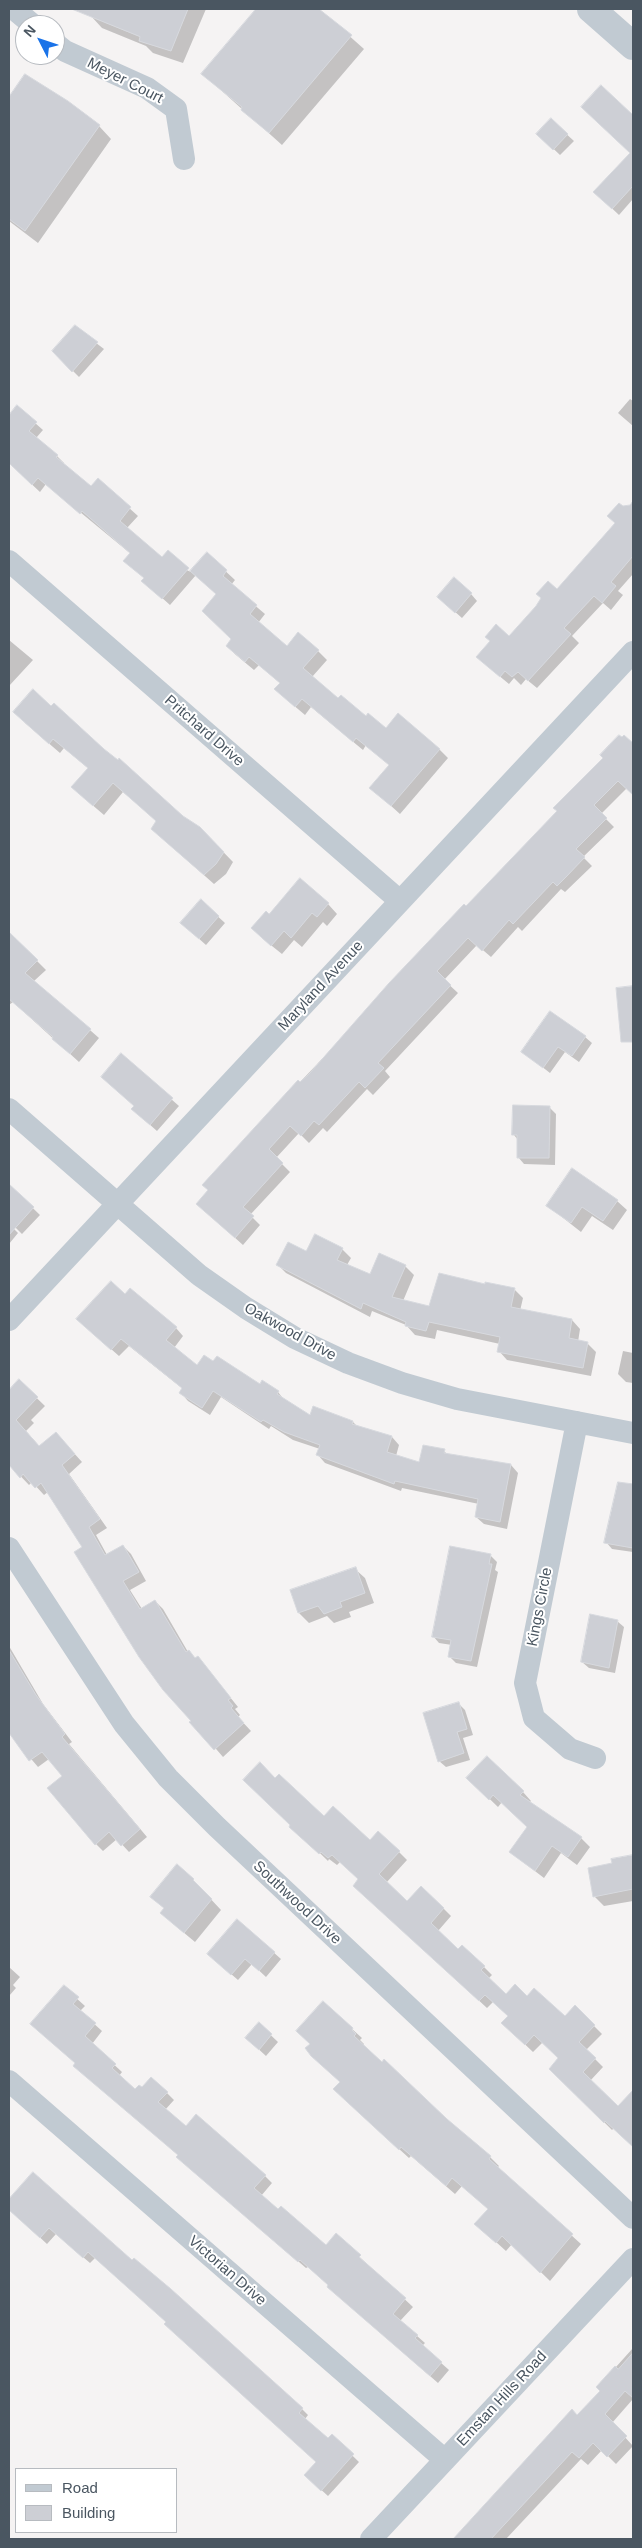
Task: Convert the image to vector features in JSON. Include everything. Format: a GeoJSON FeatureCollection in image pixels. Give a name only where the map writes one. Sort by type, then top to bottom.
{"type":"FeatureCollection","features":[{"type":"Feature","properties":{"kind":"street"},"geometry":{"type":"LineString","coordinates":[[591,9],[633,46]]}},
{"type":"Feature","properties":{"kind":"street","name":"Meyer Court"},"geometry":{"type":"LineString","coordinates":[[65,51],[147,88],[176,109],[184,159]]}},
{"type":"Feature","properties":{"kind":"street","name":"Pritchard Drive"},"geometry":{"type":"LineString","coordinates":[[9,561],[400,901]]}},
{"type":"Feature","properties":{"kind":"street","name":"Maryland Avenue"},"geometry":{"type":"LineString","coordinates":[[9,1320],[400,901],[629,663]]}},
{"type":"Feature","properties":{"kind":"street","name":"Oakwood Drive"},"geometry":{"type":"LineString","coordinates":[[9,1109],[199,1275],[246,1308],[295,1338],[402,1383],[457,1399],[633,1433]]}},
{"type":"Feature","properties":{"kind":"street","name":"Kings Circle"},"geometry":{"type":"LineString","coordinates":[[577,1422],[526,1683],[534,1718],[570,1748],[596,1758]]}},
{"type":"Feature","properties":{"kind":"street","name":"Southwood Drive"},"geometry":{"type":"LineString","coordinates":[[9,1548],[124,1724],[168,1778],[216,1827],[633,2218]]}},
{"type":"Feature","properties":{"kind":"street","name":"Victorian Drive"},"geometry":{"type":"LineString","coordinates":[[9,2081],[445,2460]]}},
{"type":"Feature","properties":{"kind":"street","name":"Emstan Hills Road"},"geometry":{"type":"LineString","coordinates":[[371,2539],[633,2259]]}},
{"type":"Feature","properties":{"kind":"building"},"geometry":{"type":"Polygon","coordinates":[[[72,9],[188,9],[171,51],[139,41],[140,37],[72,9]]]}},
{"type":"Feature","properties":{"kind":"building"},"geometry":{"type":"Polygon","coordinates":[[[256,9],[319,9],[352,35],[269,133],[241,110],[242,107],[201,74],[256,9]]]}},
{"type":"Feature","properties":{"kind":"building"},"geometry":{"type":"Polygon","coordinates":[[[25,74],[68,101],[100,125],[25,231],[9,219],[9,97],[25,74]]]}},
{"type":"Feature","properties":{"kind":"building"},"geometry":{"type":"Polygon","coordinates":[[[601,85],[633,115],[633,186],[612,209],[593,192],[630,153],[581,107],[601,85]]]}},
{"type":"Feature","properties":{"kind":"building"},"geometry":{"type":"Polygon","coordinates":[[[551,118],[568,134],[553,150],[536,134],[551,118]]]}},
{"type":"Feature","properties":{"kind":"building"},"geometry":{"type":"Polygon","coordinates":[[[75,325],[98,342],[72,372],[52,351],[75,325]]]}},
{"type":"Feature","properties":{"kind":"building"},"geometry":{"type":"Polygon","coordinates":[[[17,405],[37,422],[29,431],[58,455],[56,457],[91,486],[98,478],[131,507],[120,521],[162,557],[168,550],[189,568],[162,599],[141,581],[144,578],[123,561],[130,553],[82,511],[80,514],[38,478],[32,485],[9,463],[9,415],[17,405]]]}},
{"type":"Feature","properties":{"kind":"building"},"geometry":{"type":"Polygon","coordinates":[[[633,501],[633,556],[611,582],[616,586],[602,603],[594,596],[564,628],[571,634],[528,681],[518,672],[512,677],[505,671],[500,677],[476,657],[490,641],[485,637],[496,624],[509,636],[536,606],[541,598],[536,594],[548,581],[557,589],[615,523],[607,516],[619,503],[623,506],[630,505],[633,501]]]}},
{"type":"Feature","properties":{"kind":"building"},"geometry":{"type":"Polygon","coordinates":[[[207,552],[227,570],[223,576],[257,605],[250,614],[287,646],[298,632],[319,650],[303,668],[338,698],[341,695],[366,716],[368,713],[386,728],[398,713],[440,749],[391,806],[369,788],[389,765],[356,738],[353,742],[302,699],[295,707],[274,689],[280,683],[249,657],[245,662],[226,646],[231,639],[202,611],[216,594],[190,571],[207,552]]]}},
{"type":"Feature","properties":{"kind":"building"},"geometry":{"type":"Polygon","coordinates":[[[454,577],[472,593],[455,613],[437,597],[454,577]]]}},
{"type":"Feature","properties":{"kind":"building"},"geometry":{"type":"Polygon","coordinates":[[[33,689],[51,706],[54,703],[104,749],[118,760],[119,758],[183,816],[200,827],[224,852],[216,864],[204,875],[151,829],[156,821],[113,783],[93,806],[71,787],[88,768],[53,739],[49,744],[13,712],[33,689]]]}},
{"type":"Feature","properties":{"kind":"building"},"geometry":{"type":"Polygon","coordinates":[[[619,735],[622,737],[624,735],[633,743],[633,795],[618,781],[594,805],[607,818],[576,849],[585,857],[566,877],[557,886],[553,882],[513,924],[509,920],[482,951],[468,938],[437,971],[451,985],[378,1063],[384,1068],[365,1088],[359,1082],[319,1125],[314,1121],[301,1136],[290,1126],[269,1149],[283,1163],[243,1207],[254,1216],[235,1238],[196,1204],[208,1190],[202,1185],[298,1080],[300,1082],[309,1074],[389,983],[464,904],[466,906],[557,811],[553,808],[603,758],[600,755],[619,735]]]}},
{"type":"Feature","properties":{"kind":"building"},"geometry":{"type":"Polygon","coordinates":[[[300,878],[329,903],[317,917],[312,913],[291,938],[284,931],[271,946],[251,928],[266,911],[269,914],[300,878]]]}},
{"type":"Feature","properties":{"kind":"building"},"geometry":{"type":"Polygon","coordinates":[[[201,899],[219,916],[199,939],[180,923],[201,899]]]}},
{"type":"Feature","properties":{"kind":"building"},"geometry":{"type":"Polygon","coordinates":[[[9,932],[38,960],[25,973],[91,1029],[70,1054],[9,999],[9,932]]]}},
{"type":"Feature","properties":{"kind":"building"},"geometry":{"type":"Polygon","coordinates":[[[633,986],[633,1042],[621,1042],[616,988],[633,986]]]}},
{"type":"Feature","properties":{"kind":"building"},"geometry":{"type":"Polygon","coordinates":[[[550,1011],[586,1036],[572,1056],[558,1047],[543,1068],[521,1052],[550,1011]]]}},
{"type":"Feature","properties":{"kind":"building"},"geometry":{"type":"Polygon","coordinates":[[[121,1053],[173,1098],[150,1125],[131,1109],[134,1106],[101,1077],[121,1053]]]}},
{"type":"Feature","properties":{"kind":"building"},"geometry":{"type":"Polygon","coordinates":[[[513,1105],[550,1106],[549,1158],[517,1158],[517,1135],[512,1135],[513,1105]]]}},
{"type":"Feature","properties":{"kind":"building"},"geometry":{"type":"Polygon","coordinates":[[[572,1168],[618,1200],[603,1221],[582,1207],[571,1223],[546,1206],[572,1168]]]}},
{"type":"Feature","properties":{"kind":"building"},"geometry":{"type":"Polygon","coordinates":[[[9,1184],[34,1207],[9,1235],[9,1184]]]}},
{"type":"Feature","properties":{"kind":"building"},"geometry":{"type":"Polygon","coordinates":[[[315,1234],[343,1248],[337,1260],[370,1274],[379,1253],[406,1265],[392,1297],[429,1306],[439,1273],[485,1284],[485,1282],[515,1288],[511,1307],[572,1319],[569,1338],[588,1342],[583,1368],[497,1352],[500,1337],[429,1322],[426,1331],[405,1326],[406,1322],[363,1303],[361,1309],[276,1265],[288,1242],[306,1251],[315,1234]]]}},
{"type":"Feature","properties":{"kind":"building"},"geometry":{"type":"Polygon","coordinates":[[[111,1281],[125,1294],[130,1288],[177,1327],[166,1340],[197,1365],[204,1355],[213,1361],[217,1356],[260,1384],[262,1380],[279,1391],[277,1394],[310,1415],[313,1406],[353,1421],[352,1424],[392,1436],[387,1452],[419,1462],[423,1445],[445,1449],[444,1453],[511,1464],[500,1522],[475,1517],[478,1499],[395,1481],[394,1484],[316,1455],[320,1445],[284,1432],[263,1420],[261,1422],[213,1391],[202,1408],[179,1393],[182,1388],[121,1339],[111,1350],[76,1319],[111,1281]]]}},
{"type":"Feature","properties":{"kind":"building"},"geometry":{"type":"Polygon","coordinates":[[[19,1379],[38,1397],[16,1420],[39,1446],[56,1432],[75,1454],[62,1465],[100,1519],[89,1527],[105,1555],[123,1545],[139,1572],[123,1581],[140,1609],[155,1600],[186,1652],[189,1650],[195,1658],[198,1656],[231,1698],[228,1700],[233,1706],[231,1708],[244,1723],[214,1750],[163,1690],[139,1657],[74,1552],[82,1547],[41,1483],[35,1488],[23,1474],[20,1478],[9,1465],[9,1390],[19,1379]]]}},
{"type":"Feature","properties":{"kind":"building"},"geometry":{"type":"Polygon","coordinates":[[[618,1482],[633,1484],[633,1548],[604,1543],[618,1482]]]}},
{"type":"Feature","properties":{"kind":"building"},"geometry":{"type":"Polygon","coordinates":[[[450,1546],[491,1554],[489,1564],[492,1564],[471,1661],[448,1657],[451,1640],[432,1637],[450,1546]]]}},
{"type":"Feature","properties":{"kind":"building"},"geometry":{"type":"Polygon","coordinates":[[[356,1567],[365,1593],[340,1602],[342,1607],[324,1614],[318,1606],[298,1613],[290,1590],[356,1567]]]}},
{"type":"Feature","properties":{"kind":"building"},"geometry":{"type":"Polygon","coordinates":[[[590,1614],[618,1620],[609,1668],[581,1662],[590,1614]]]}},
{"type":"Feature","properties":{"kind":"building"},"geometry":{"type":"Polygon","coordinates":[[[9,1650],[36,1695],[65,1734],[62,1737],[140,1829],[121,1846],[109,1832],[95,1845],[47,1788],[62,1776],[42,1752],[29,1761],[9,1733],[9,1650]]]}},
{"type":"Feature","properties":{"kind":"building"},"geometry":{"type":"Polygon","coordinates":[[[459,1702],[467,1729],[457,1732],[464,1753],[438,1762],[423,1713],[459,1702]]]}},
{"type":"Feature","properties":{"kind":"building"},"geometry":{"type":"Polygon","coordinates":[[[487,1756],[524,1791],[520,1795],[582,1837],[568,1857],[552,1846],[535,1871],[509,1852],[527,1827],[493,1795],[489,1800],[466,1778],[487,1756]]]}},
{"type":"Feature","properties":{"kind":"building"},"geometry":{"type":"Polygon","coordinates":[[[260,1762],[275,1778],[279,1774],[324,1816],[333,1806],[370,1840],[378,1831],[400,1851],[379,1874],[407,1901],[421,1886],[444,1908],[431,1923],[458,1949],[462,1945],[485,1966],[481,1970],[506,1994],[515,1984],[527,1996],[534,1988],[565,2016],[575,2005],[595,2025],[579,2042],[596,2058],[583,2072],[618,2106],[633,2090],[633,2147],[605,2121],[604,2123],[549,2069],[558,2058],[534,2035],[525,2045],[501,2023],[508,2016],[485,1995],[479,2001],[353,1886],[358,1879],[332,1855],[328,1858],[321,1852],[319,1854],[289,1827],[290,1825],[243,1780],[260,1762]]]}},
{"type":"Feature","properties":{"kind":"building"},"geometry":{"type":"Polygon","coordinates":[[[633,1855],[633,1889],[593,1897],[588,1868],[612,1863],[611,1859],[633,1855]]]}},
{"type":"Feature","properties":{"kind":"building"},"geometry":{"type":"Polygon","coordinates":[[[177,1864],[212,1899],[184,1933],[160,1913],[164,1908],[150,1897],[177,1864]]]}},
{"type":"Feature","properties":{"kind":"building"},"geometry":{"type":"Polygon","coordinates":[[[237,1919],[275,1952],[259,1971],[245,1959],[231,1975],[207,1954],[237,1919]]]}},
{"type":"Feature","properties":{"kind":"building"},"geometry":{"type":"Polygon","coordinates":[[[64,1985],[79,1997],[73,2004],[96,2023],[85,2036],[116,2064],[112,2068],[135,2089],[139,2085],[142,2087],[151,2077],[168,2092],[158,2102],[186,2126],[196,2114],[266,2175],[254,2188],[278,2209],[281,2206],[326,2245],[336,2233],[361,2255],[359,2257],[406,2298],[393,2314],[418,2335],[415,2338],[442,2362],[430,2376],[327,2287],[328,2285],[300,2260],[298,2262],[176,2157],[178,2155],[73,2066],[75,2063],[30,2024],[64,1985]]]}},
{"type":"Feature","properties":{"kind":"building"},"geometry":{"type":"Polygon","coordinates":[[[323,2001],[353,2028],[352,2030],[356,2034],[354,2036],[382,2062],[384,2059],[447,2119],[491,2156],[489,2159],[573,2234],[540,2273],[502,2236],[496,2243],[474,2224],[488,2209],[452,2178],[446,2186],[401,2147],[399,2150],[333,2089],[340,2082],[311,2056],[305,2048],[310,2044],[296,2031],[323,2001]]]}},
{"type":"Feature","properties":{"kind":"building"},"geometry":{"type":"Polygon","coordinates":[[[259,2022],[272,2034],[259,2050],[245,2038],[259,2022]]]}},
{"type":"Feature","properties":{"kind":"building"},"geometry":{"type":"Polygon","coordinates":[[[33,2172],[132,2260],[134,2258],[171,2289],[303,2408],[299,2413],[328,2438],[332,2434],[354,2454],[321,2491],[304,2475],[316,2462],[164,2324],[166,2322],[88,2252],[83,2258],[49,2228],[40,2238],[9,2210],[9,2199],[33,2172]]]}},
{"type":"Feature","properties":{"kind":"building"},"geometry":{"type":"Polygon","coordinates":[[[633,2353],[633,2398],[625,2391],[605,2414],[627,2436],[607,2457],[593,2443],[579,2458],[572,2452],[491,2539],[453,2539],[572,2409],[577,2415],[600,2391],[596,2387],[615,2366],[618,2369],[633,2353]]]}}]}
